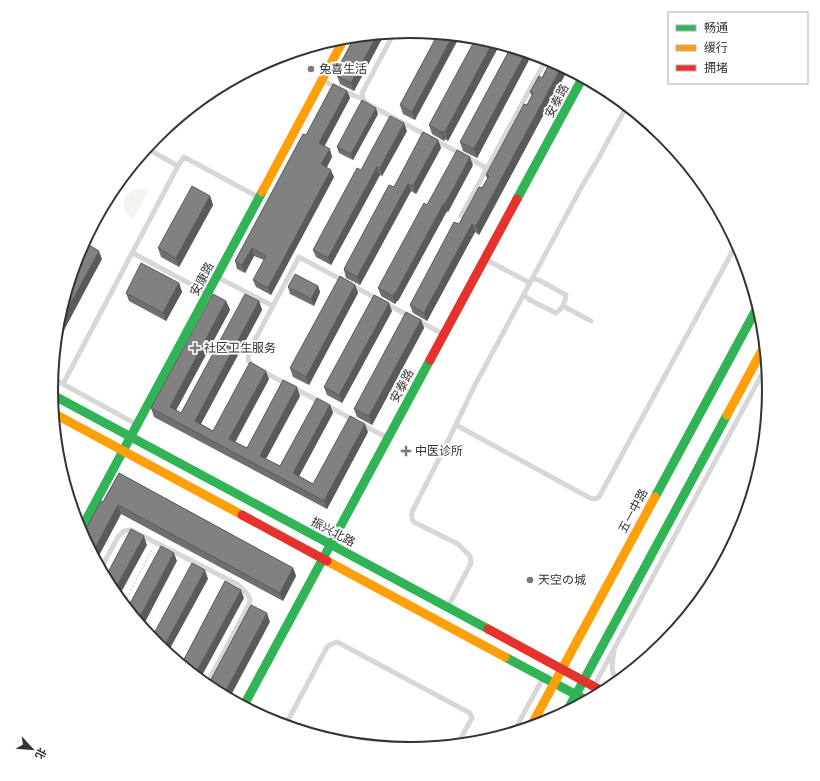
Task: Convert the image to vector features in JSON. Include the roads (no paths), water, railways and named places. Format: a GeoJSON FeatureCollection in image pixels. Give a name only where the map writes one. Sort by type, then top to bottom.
{"type":"FeatureCollection","features":[{"type":"Feature","properties":{"kind":"street","name":"安康路"},"geometry":{"type":"LineString","coordinates":[[84,524],[341,45]]}},
{"type":"Feature","properties":{"kind":"street","name":"安泰路"},"geometry":{"type":"LineString","coordinates":[[246,702],[581,82]]}},
{"type":"Feature","properties":{"kind":"street","name":"五一中路"},"geometry":{"type":"LineString","coordinates":[[534,720],[754,314]]}},
{"type":"Feature","properties":{"kind":"street"},"geometry":{"type":"LineString","coordinates":[[571,704],[760,354]]}},
{"type":"Feature","properties":{"kind":"street","name":"振兴北路"},"geometry":{"type":"LineString","coordinates":[[58,398],[598,689]]}},
{"type":"Feature","properties":{"kind":"street"},"geometry":{"type":"LineString","coordinates":[[58,416],[582,698]]}},
{"type":"Feature","properties":{"kind":"lane"},"geometry":{"type":"LineString","coordinates":[[363,99],[362,93],[391,39]]}},
{"type":"Feature","properties":{"kind":"lane"},"geometry":{"type":"LineString","coordinates":[[461,216],[544,65]]}},
{"type":"Feature","properties":{"kind":"lane"},"geometry":{"type":"LineString","coordinates":[[322,80],[363,99],[366,103],[487,168]]}},
{"type":"Feature","properties":{"kind":"lane"},"geometry":{"type":"LineString","coordinates":[[448,608],[471,563],[470,556],[458,544],[414,522],[412,519],[412,512],[475,385],[582,186],[624,111]]}},
{"type":"Feature","properties":{"kind":"lane"},"geometry":{"type":"LineString","coordinates":[[152,151],[178,166]]}},
{"type":"Feature","properties":{"kind":"lane"},"geometry":{"type":"LineString","coordinates":[[63,384],[184,157],[259,198]]}},
{"type":"Feature","properties":{"kind":"lane"},"geometry":{"type":"LineString","coordinates":[[456,425],[590,498],[599,498],[733,250]]}},
{"type":"Feature","properties":{"kind":"lane"},"geometry":{"type":"LineString","coordinates":[[133,252],[208,293]]}},
{"type":"Feature","properties":{"kind":"lane"},"geometry":{"type":"LineString","coordinates":[[388,438],[254,367],[249,362],[249,350],[299,257],[444,334]]}},
{"type":"Feature","properties":{"kind":"lane"},"geometry":{"type":"LineString","coordinates":[[485,259],[531,281],[539,280],[566,295],[566,300],[563,306],[556,313],[530,300],[524,295]]}},
{"type":"Feature","properties":{"kind":"lane"},"geometry":{"type":"LineString","coordinates":[[217,276],[273,306]]}},
{"type":"Feature","properties":{"kind":"lane"},"geometry":{"type":"LineString","coordinates":[[563,306],[591,321]]}},
{"type":"Feature","properties":{"kind":"lane"},"geometry":{"type":"LineString","coordinates":[[589,694],[762,374]]}},
{"type":"Feature","properties":{"kind":"lane"},"geometry":{"type":"LineString","coordinates":[[58,381],[137,425]]}},
{"type":"Feature","properties":{"kind":"lane"},"geometry":{"type":"LineString","coordinates":[[103,564],[118,537],[124,531],[131,530],[237,584],[244,590],[250,601],[209,680]]}},
{"type":"Feature","properties":{"kind":"lane"},"geometry":{"type":"LineString","coordinates":[[288,721],[327,647],[337,642],[470,712],[472,718],[460,739]]}},
{"type":"Feature","properties":{"kind":"lane"},"geometry":{"type":"LineString","coordinates":[[615,677],[612,670],[616,645]]}},
{"type":"Feature","properties":{"kind":"lane"},"geometry":{"type":"LineString","coordinates":[[517,726],[544,677]]}},
{"type":"Feature","properties":{"kind":"place","name":"兔喜生活"},"geometry":{"type":"Point","coordinates":[311,69]}},
{"type":"Feature","properties":{"kind":"place","name":"社区卫生服务"},"geometry":{"type":"Point","coordinates":[195,348]}},
{"type":"Feature","properties":{"kind":"place","name":"中医诊所"},"geometry":{"type":"Point","coordinates":[406,451]}},
{"type":"Feature","properties":{"kind":"place","name":"天空の城"},"geometry":{"type":"Point","coordinates":[530,580]}}]}
